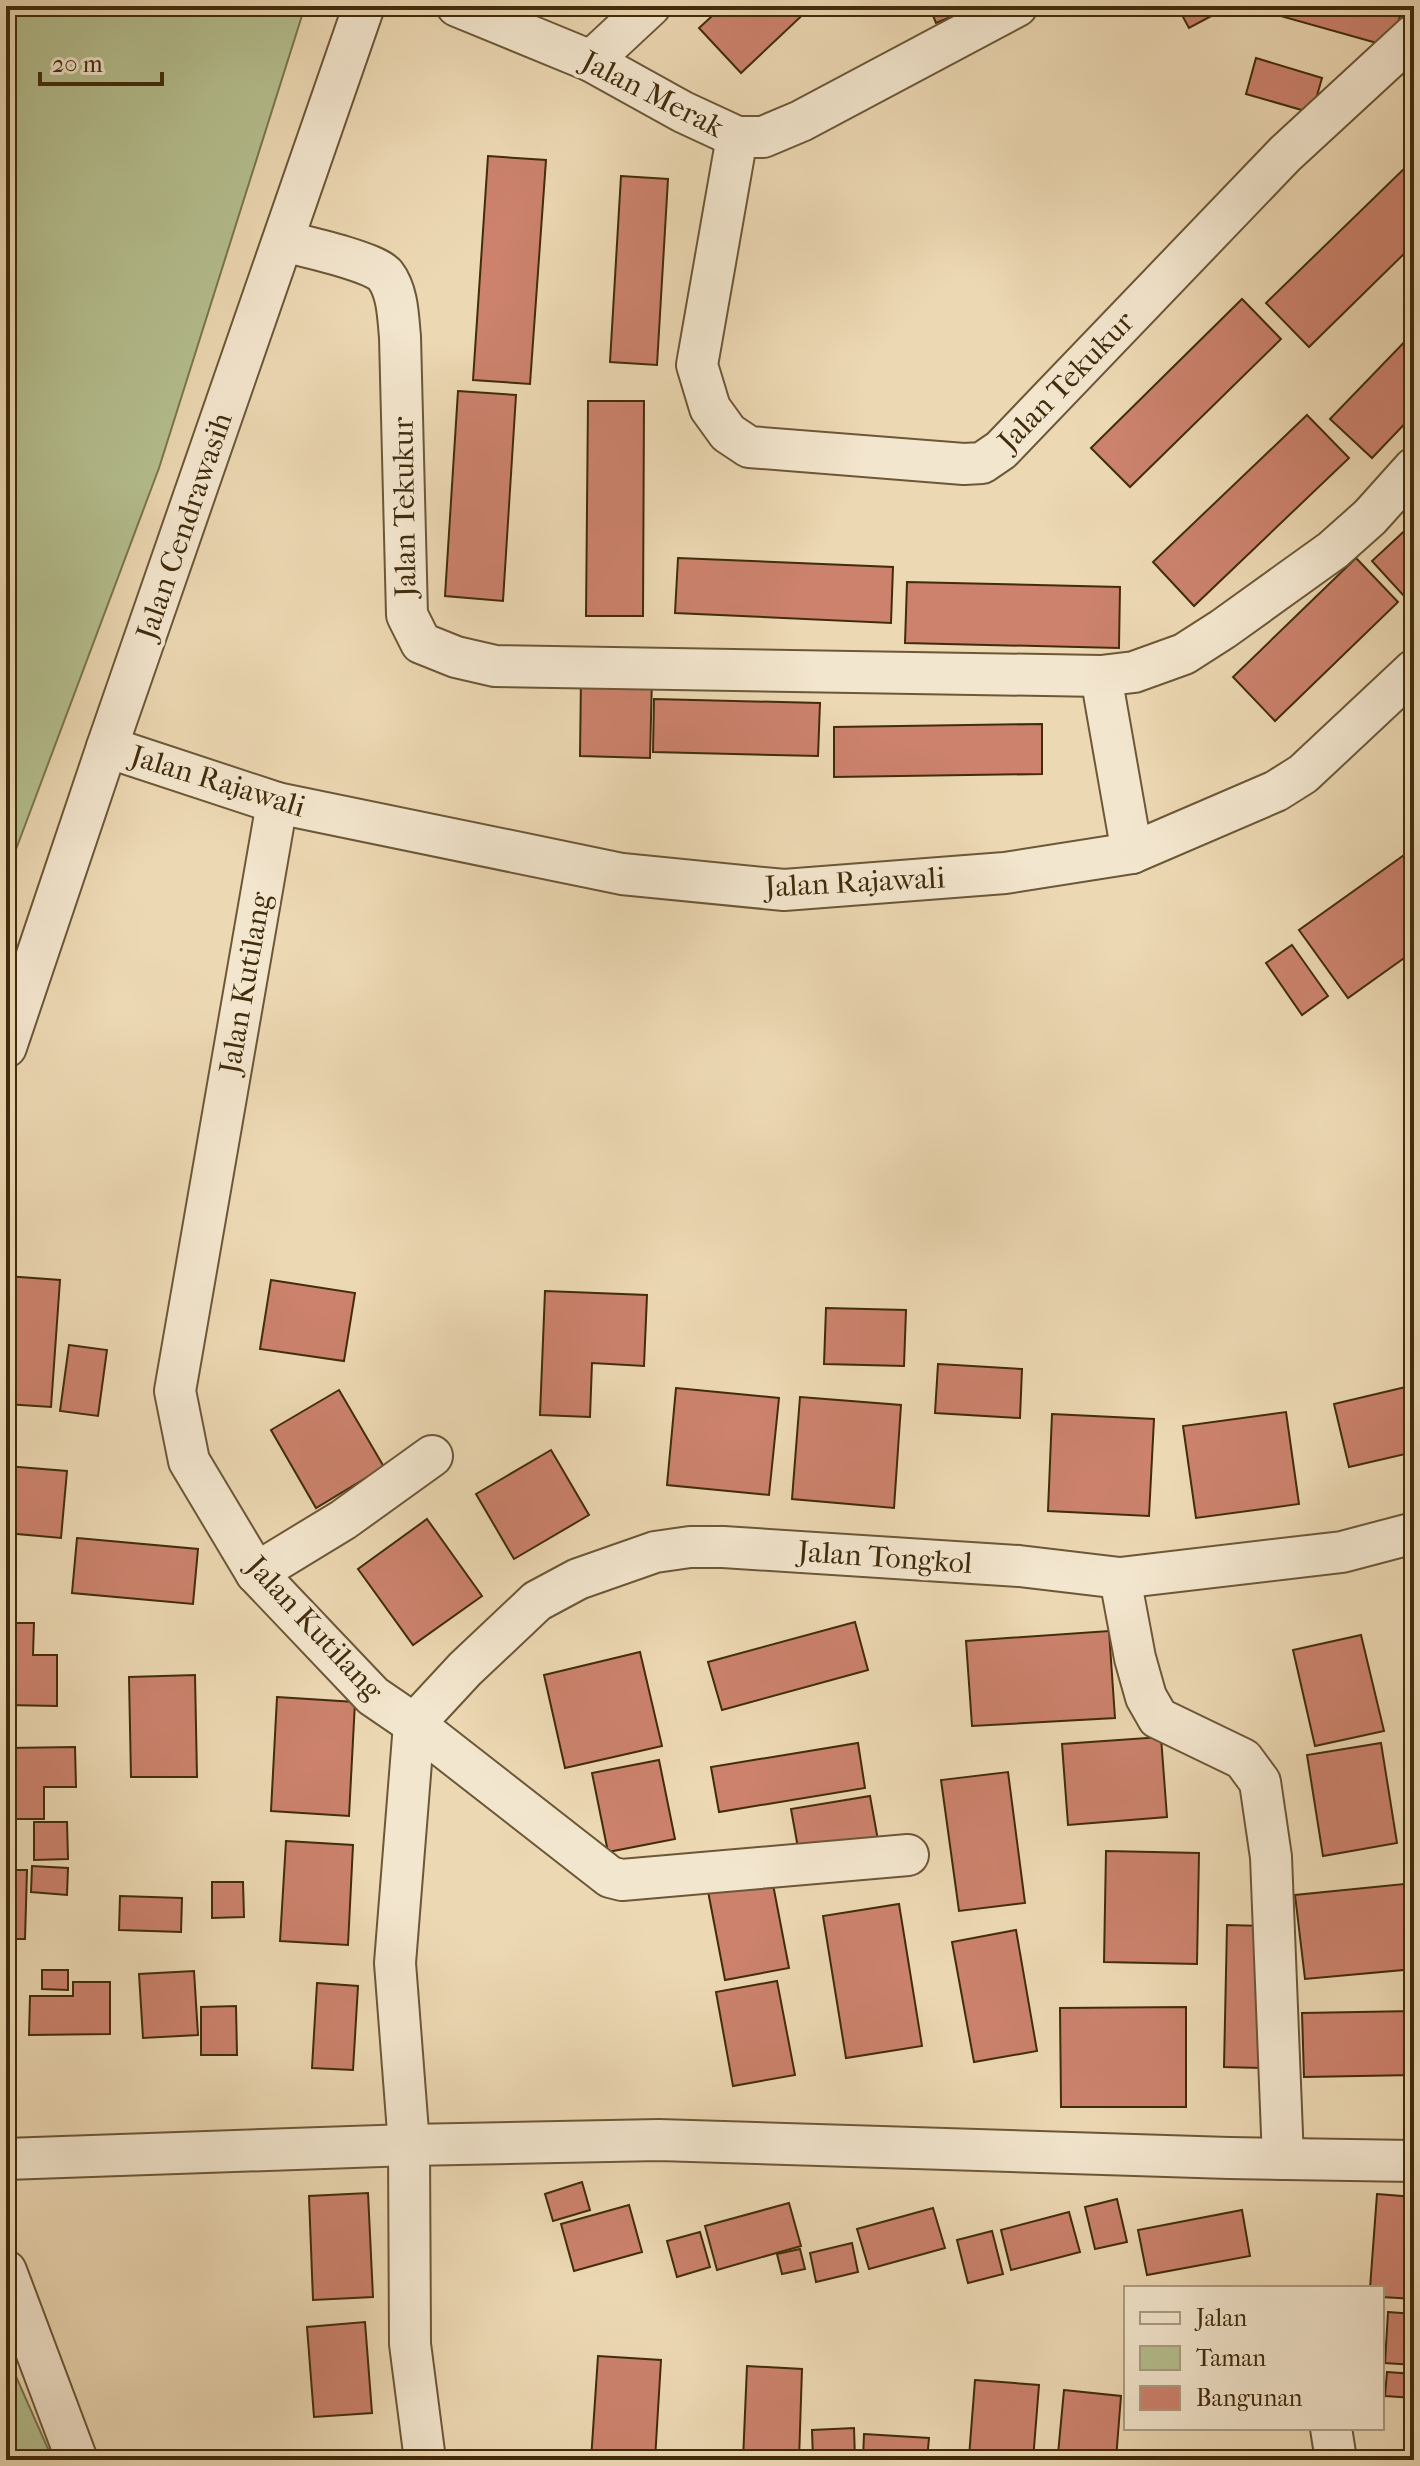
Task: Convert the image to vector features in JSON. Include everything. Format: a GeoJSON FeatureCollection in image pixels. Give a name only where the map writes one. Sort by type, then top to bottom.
{"type":"FeatureCollection","features":[{"type":"Feature","properties":{"kind":"street","name":"Jalan Cendrawasih"},"geometry":{"type":"LineString","coordinates":[[6,1047],[364,6]]}},
{"type":"Feature","properties":{"kind":"street","name":"Jalan Merak"},"geometry":{"type":"LineString","coordinates":[[457,6],[591,61],[683,112],[737,137],[763,137],[801,121],[1017,6]]}},
{"type":"Feature","properties":{"kind":"street"},"geometry":{"type":"LineString","coordinates":[[591,61],[650,6]]}},
{"type":"Feature","properties":{"kind":"street","name":"Jalan Tekukur"},"geometry":{"type":"LineString","coordinates":[[737,137],[697,365],[710,408],[728,433],[749,447],[982,463],[1001,450],[1285,154],[1414,35]]}},
{"type":"Feature","properties":{"kind":"street","name":"Jalan Tekukur"},"geometry":{"type":"LineString","coordinates":[[283,241],[366,264],[384,273],[395,298],[400,337],[407,615],[421,643],[456,657],[495,666],[1101,676],[1134,672],[1184,654],[1333,550],[1370,517],[1414,468]]}},
{"type":"Feature","properties":{"kind":"street","name":"Jalan Rajawali"},"geometry":{"type":"LineString","coordinates":[[107,747],[277,803],[622,874],[784,890],[1005,873],[1132,853],[1276,791],[1303,774],[1414,670]]}},
{"type":"Feature","properties":{"kind":"street"},"geometry":{"type":"LineString","coordinates":[[1101,676],[1132,853]]}},
{"type":"Feature","properties":{"kind":"street","name":"Jalan Kutilang"},"geometry":{"type":"LineString","coordinates":[[277,803],[175,1391],[189,1461],[256,1573],[373,1696],[414,1724],[600,1870],[622,1880],[908,1855]]}},
{"type":"Feature","properties":{"kind":"street"},"geometry":{"type":"LineString","coordinates":[[256,1573],[343,1520],[432,1456]]}},
{"type":"Feature","properties":{"kind":"street","name":"Jalan Tongkol"},"geometry":{"type":"LineString","coordinates":[[414,1724],[465,1669],[537,1601],[578,1579],[655,1552],[690,1547],[738,1548],[1019,1566],[1120,1578],[1342,1552],[1414,1533]]}},
{"type":"Feature","properties":{"kind":"street"},"geometry":{"type":"LineString","coordinates":[[1120,1578],[1135,1658],[1146,1697],[1158,1718],[1243,1759],[1260,1782],[1271,1857],[1283,2159]]}},
{"type":"Feature","properties":{"kind":"street"},"geometry":{"type":"LineString","coordinates":[[414,1724],[395,1963],[409,2145],[410,2344],[425,2460]]}},
{"type":"Feature","properties":{"kind":"street"},"geometry":{"type":"LineString","coordinates":[[6,2159],[659,2140],[1414,2161]]}},
{"type":"Feature","properties":{"kind":"street"},"geometry":{"type":"LineString","coordinates":[[6,2271],[77,2460]]}},
{"type":"Feature","properties":{"kind":"street"},"geometry":{"type":"LineString","coordinates":[[1331,2430],[1336,2460]]}},
{"type":"Feature","properties":{"kind":"green space"},"geometry":{"type":"Polygon","coordinates":[[[6,6],[305,6],[159,468],[6,876],[6,6]]]}},
{"type":"Feature","properties":{"kind":"green space"},"geometry":{"type":"Polygon","coordinates":[[[6,2354],[53,2460],[6,2460],[6,2354]]]}},
{"type":"Feature","properties":{"kind":"building"},"geometry":{"type":"Polygon","coordinates":[[[723,6],[812,6],[741,73],[699,28],[723,6]]]}},
{"type":"Feature","properties":{"kind":"building"},"geometry":{"type":"Polygon","coordinates":[[[929,6],[978,6],[936,23],[929,6]]]}},
{"type":"Feature","properties":{"kind":"building"},"geometry":{"type":"Polygon","coordinates":[[[1177,6],[1230,6],[1189,28],[1177,6]]]}},
{"type":"Feature","properties":{"kind":"building"},"geometry":{"type":"Polygon","coordinates":[[[1260,6],[1403,6],[1391,47],[1259,10],[1260,6]]]}},
{"type":"Feature","properties":{"kind":"building"},"geometry":{"type":"Polygon","coordinates":[[[1256,58],[1322,78],[1312,113],[1246,94],[1256,58]]]}},
{"type":"Feature","properties":{"kind":"building"},"geometry":{"type":"Polygon","coordinates":[[[488,156],[546,160],[530,384],[473,380],[488,156]]]}},
{"type":"Feature","properties":{"kind":"building"},"geometry":{"type":"Polygon","coordinates":[[[1414,159],[1414,244],[1309,347],[1266,303],[1414,159]]]}},
{"type":"Feature","properties":{"kind":"building"},"geometry":{"type":"Polygon","coordinates":[[[621,176],[668,179],[657,365],[610,362],[621,176]]]}},
{"type":"Feature","properties":{"kind":"building"},"geometry":{"type":"Polygon","coordinates":[[[1242,299],[1281,339],[1130,487],[1091,448],[1242,299]]]}},
{"type":"Feature","properties":{"kind":"building"},"geometry":{"type":"Polygon","coordinates":[[[1414,332],[1414,414],[1372,458],[1330,419],[1414,332]]]}},
{"type":"Feature","properties":{"kind":"building"},"geometry":{"type":"Polygon","coordinates":[[[458,391],[516,395],[503,601],[445,596],[458,391]]]}},
{"type":"Feature","properties":{"kind":"building"},"geometry":{"type":"Polygon","coordinates":[[[588,401],[644,401],[643,616],[586,616],[588,401]]]}},
{"type":"Feature","properties":{"kind":"building"},"geometry":{"type":"Polygon","coordinates":[[[1307,415],[1349,458],[1194,606],[1153,562],[1307,415]]]}},
{"type":"Feature","properties":{"kind":"building"},"geometry":{"type":"Polygon","coordinates":[[[1414,522],[1414,607],[1372,561],[1414,522]]]}},
{"type":"Feature","properties":{"kind":"building"},"geometry":{"type":"Polygon","coordinates":[[[678,558],[893,567],[891,623],[675,613],[678,558]]]}},
{"type":"Feature","properties":{"kind":"building"},"geometry":{"type":"Polygon","coordinates":[[[1356,558],[1398,602],[1275,721],[1233,677],[1356,558]]]}},
{"type":"Feature","properties":{"kind":"building"},"geometry":{"type":"Polygon","coordinates":[[[907,582],[1120,587],[1119,648],[905,643],[907,582]]]}},
{"type":"Feature","properties":{"kind":"building"},"geometry":{"type":"Polygon","coordinates":[[[581,676],[652,678],[650,758],[580,756],[581,676]]]}},
{"type":"Feature","properties":{"kind":"building"},"geometry":{"type":"Polygon","coordinates":[[[654,699],[820,703],[818,756],[653,752],[654,699]]]}},
{"type":"Feature","properties":{"kind":"building"},"geometry":{"type":"Polygon","coordinates":[[[1042,724],[1042,774],[834,777],[834,727],[1042,724]]]}},
{"type":"Feature","properties":{"kind":"building"},"geometry":{"type":"Polygon","coordinates":[[[1414,848],[1414,951],[1348,998],[1299,930],[1414,848]]]}},
{"type":"Feature","properties":{"kind":"building"},"geometry":{"type":"Polygon","coordinates":[[[1292,945],[1328,996],[1302,1015],[1266,963],[1292,945]]]}},
{"type":"Feature","properties":{"kind":"building"},"geometry":{"type":"Polygon","coordinates":[[[6,1276],[60,1280],[51,1407],[6,1404],[6,1276]]]}},
{"type":"Feature","properties":{"kind":"building"},"geometry":{"type":"Polygon","coordinates":[[[271,1280],[355,1293],[344,1361],[260,1349],[271,1280]]]}},
{"type":"Feature","properties":{"kind":"building"},"geometry":{"type":"Polygon","coordinates":[[[545,1291],[647,1295],[644,1366],[592,1363],[590,1417],[540,1415],[545,1291]]]}},
{"type":"Feature","properties":{"kind":"building"},"geometry":{"type":"Polygon","coordinates":[[[826,1308],[906,1310],[904,1366],[824,1364],[826,1308]]]}},
{"type":"Feature","properties":{"kind":"building"},"geometry":{"type":"Polygon","coordinates":[[[69,1345],[107,1350],[98,1416],[60,1411],[69,1345]]]}},
{"type":"Feature","properties":{"kind":"building"},"geometry":{"type":"Polygon","coordinates":[[[938,1364],[1022,1369],[1020,1418],[935,1413],[938,1364]]]}},
{"type":"Feature","properties":{"kind":"building"},"geometry":{"type":"Polygon","coordinates":[[[1414,1385],[1414,1452],[1349,1467],[1334,1404],[1414,1385]]]}},
{"type":"Feature","properties":{"kind":"building"},"geometry":{"type":"Polygon","coordinates":[[[676,1388],[779,1398],[769,1495],[667,1485],[676,1388]]]}},
{"type":"Feature","properties":{"kind":"building"},"geometry":{"type":"Polygon","coordinates":[[[339,1390],[384,1467],[316,1508],[271,1430],[339,1390]]]}},
{"type":"Feature","properties":{"kind":"building"},"geometry":{"type":"Polygon","coordinates":[[[800,1397],[901,1405],[894,1508],[792,1499],[800,1397]]]}},
{"type":"Feature","properties":{"kind":"building"},"geometry":{"type":"Polygon","coordinates":[[[1286,1412],[1299,1504],[1196,1518],[1183,1426],[1286,1412]]]}},
{"type":"Feature","properties":{"kind":"building"},"geometry":{"type":"Polygon","coordinates":[[[1052,1414],[1154,1419],[1149,1516],[1048,1511],[1052,1414]]]}},
{"type":"Feature","properties":{"kind":"building"},"geometry":{"type":"Polygon","coordinates":[[[551,1450],[589,1515],[514,1559],[476,1494],[551,1450]]]}},
{"type":"Feature","properties":{"kind":"building"},"geometry":{"type":"Polygon","coordinates":[[[6,1466],[67,1471],[61,1538],[6,1533],[6,1466]]]}},
{"type":"Feature","properties":{"kind":"building"},"geometry":{"type":"Polygon","coordinates":[[[427,1519],[482,1596],[413,1645],[358,1569],[427,1519]]]}},
{"type":"Feature","properties":{"kind":"building"},"geometry":{"type":"Polygon","coordinates":[[[77,1538],[198,1549],[193,1604],[72,1593],[77,1538]]]}},
{"type":"Feature","properties":{"kind":"building"},"geometry":{"type":"Polygon","coordinates":[[[855,1622],[868,1670],[722,1710],[708,1662],[855,1622]]]}},
{"type":"Feature","properties":{"kind":"building"},"geometry":{"type":"Polygon","coordinates":[[[6,1623],[34,1623],[33,1655],[57,1655],[57,1706],[6,1705],[6,1623]]]}},
{"type":"Feature","properties":{"kind":"building"},"geometry":{"type":"Polygon","coordinates":[[[1109,1631],[1115,1718],[972,1726],[966,1641],[1109,1631]]]}},
{"type":"Feature","properties":{"kind":"building"},"geometry":{"type":"Polygon","coordinates":[[[1361,1635],[1384,1731],[1315,1746],[1293,1650],[1361,1635]]]}},
{"type":"Feature","properties":{"kind":"building"},"geometry":{"type":"Polygon","coordinates":[[[640,1652],[662,1746],[565,1768],[544,1675],[640,1652]]]}},
{"type":"Feature","properties":{"kind":"building"},"geometry":{"type":"Polygon","coordinates":[[[195,1675],[197,1777],[131,1777],[129,1677],[195,1675]]]}},
{"type":"Feature","properties":{"kind":"building"},"geometry":{"type":"Polygon","coordinates":[[[277,1697],[355,1702],[349,1816],[271,1811],[277,1697]]]}},
{"type":"Feature","properties":{"kind":"building"},"geometry":{"type":"Polygon","coordinates":[[[1161,1737],[1167,1817],[1068,1825],[1062,1744],[1161,1737]]]}},
{"type":"Feature","properties":{"kind":"building"},"geometry":{"type":"Polygon","coordinates":[[[858,1743],[865,1788],[719,1812],[711,1767],[858,1743]]]}},
{"type":"Feature","properties":{"kind":"building"},"geometry":{"type":"Polygon","coordinates":[[[1381,1743],[1397,1843],[1323,1856],[1307,1755],[1381,1743]]]}},
{"type":"Feature","properties":{"kind":"building"},"geometry":{"type":"Polygon","coordinates":[[[75,1747],[76,1787],[44,1787],[44,1819],[6,1819],[6,1748],[75,1747]]]}},
{"type":"Feature","properties":{"kind":"building"},"geometry":{"type":"Polygon","coordinates":[[[659,1760],[675,1839],[608,1852],[592,1773],[659,1760]]]}},
{"type":"Feature","properties":{"kind":"building"},"geometry":{"type":"Polygon","coordinates":[[[1008,1772],[1025,1903],[959,1911],[941,1780],[1008,1772]]]}},
{"type":"Feature","properties":{"kind":"building"},"geometry":{"type":"Polygon","coordinates":[[[870,1796],[879,1846],[800,1859],[791,1809],[870,1796]]]}},
{"type":"Feature","properties":{"kind":"building"},"geometry":{"type":"Polygon","coordinates":[[[34,1822],[67,1822],[68,1859],[34,1860],[34,1822]]]}},
{"type":"Feature","properties":{"kind":"building"},"geometry":{"type":"Polygon","coordinates":[[[286,1841],[353,1845],[348,1945],[280,1941],[286,1841]]]}},
{"type":"Feature","properties":{"kind":"building"},"geometry":{"type":"Polygon","coordinates":[[[1106,1851],[1199,1853],[1197,1964],[1104,1962],[1106,1851]]]}},
{"type":"Feature","properties":{"kind":"building"},"geometry":{"type":"Polygon","coordinates":[[[32,1866],[68,1868],[67,1895],[31,1892],[32,1866]]]}},
{"type":"Feature","properties":{"kind":"building"},"geometry":{"type":"Polygon","coordinates":[[[6,1870],[27,1870],[25,1939],[6,1939],[6,1870]]]}},
{"type":"Feature","properties":{"kind":"building"},"geometry":{"type":"Polygon","coordinates":[[[771,1874],[789,1968],[725,1980],[707,1886],[771,1874]]]}},
{"type":"Feature","properties":{"kind":"building"},"geometry":{"type":"Polygon","coordinates":[[[212,1882],[243,1882],[244,1917],[212,1918],[212,1882]]]}},
{"type":"Feature","properties":{"kind":"building"},"geometry":{"type":"Polygon","coordinates":[[[1414,1883],[1414,1969],[1305,1979],[1295,1895],[1414,1883]]]}},
{"type":"Feature","properties":{"kind":"building"},"geometry":{"type":"Polygon","coordinates":[[[120,1896],[182,1898],[181,1932],[119,1930],[120,1896]]]}},
{"type":"Feature","properties":{"kind":"building"},"geometry":{"type":"Polygon","coordinates":[[[899,1904],[922,2046],[846,2058],[823,1916],[899,1904]]]}},
{"type":"Feature","properties":{"kind":"building"},"geometry":{"type":"Polygon","coordinates":[[[1227,1925],[1263,1926],[1261,2068],[1224,2067],[1227,1925]]]}},
{"type":"Feature","properties":{"kind":"building"},"geometry":{"type":"Polygon","coordinates":[[[1016,1930],[1037,2051],[974,2062],[952,1942],[1016,1930]]]}},
{"type":"Feature","properties":{"kind":"building"},"geometry":{"type":"Polygon","coordinates":[[[42,1970],[68,1970],[68,1990],[42,1989],[42,1970]]]}},
{"type":"Feature","properties":{"kind":"building"},"geometry":{"type":"Polygon","coordinates":[[[194,1971],[198,2035],[143,2038],[139,1974],[194,1971]]]}},
{"type":"Feature","properties":{"kind":"building"},"geometry":{"type":"Polygon","coordinates":[[[777,1981],[795,2075],[733,2086],[716,1992],[777,1981]]]}},
{"type":"Feature","properties":{"kind":"building"},"geometry":{"type":"Polygon","coordinates":[[[73,1982],[110,1982],[110,2034],[29,2035],[30,1996],[73,1996],[73,1982]]]}},
{"type":"Feature","properties":{"kind":"building"},"geometry":{"type":"Polygon","coordinates":[[[317,1983],[358,1986],[353,2070],[312,2068],[317,1983]]]}},
{"type":"Feature","properties":{"kind":"building"},"geometry":{"type":"Polygon","coordinates":[[[236,2006],[237,2055],[201,2055],[201,2007],[236,2006]]]}},
{"type":"Feature","properties":{"kind":"building"},"geometry":{"type":"Polygon","coordinates":[[[1186,2007],[1186,2107],[1061,2107],[1060,2008],[1186,2007]]]}},
{"type":"Feature","properties":{"kind":"building"},"geometry":{"type":"Polygon","coordinates":[[[1414,2011],[1414,2075],[1304,2077],[1302,2013],[1414,2011]]]}},
{"type":"Feature","properties":{"kind":"building"},"geometry":{"type":"Polygon","coordinates":[[[582,2182],[590,2210],[553,2221],[545,2194],[582,2182]]]}},
{"type":"Feature","properties":{"kind":"building"},"geometry":{"type":"Polygon","coordinates":[[[368,2193],[373,2297],[313,2300],[309,2196],[368,2193]]]}},
{"type":"Feature","properties":{"kind":"building"},"geometry":{"type":"Polygon","coordinates":[[[1377,2194],[1414,2197],[1414,2299],[1384,2297],[1384,2286],[1370,2286],[1377,2194]]]}},
{"type":"Feature","properties":{"kind":"building"},"geometry":{"type":"Polygon","coordinates":[[[1117,2199],[1127,2242],[1095,2249],[1085,2207],[1117,2199]]]}},
{"type":"Feature","properties":{"kind":"building"},"geometry":{"type":"Polygon","coordinates":[[[789,2203],[801,2246],[717,2270],[705,2226],[789,2203]]]}},
{"type":"Feature","properties":{"kind":"building"},"geometry":{"type":"Polygon","coordinates":[[[629,2205],[642,2252],[574,2271],[561,2224],[629,2205]]]}},
{"type":"Feature","properties":{"kind":"building"},"geometry":{"type":"Polygon","coordinates":[[[933,2208],[945,2248],[869,2269],[857,2229],[933,2208]]]}},
{"type":"Feature","properties":{"kind":"building"},"geometry":{"type":"Polygon","coordinates":[[[1242,2210],[1250,2256],[1147,2275],[1138,2230],[1242,2210]]]}},
{"type":"Feature","properties":{"kind":"building"},"geometry":{"type":"Polygon","coordinates":[[[1069,2212],[1080,2252],[1011,2270],[1001,2230],[1069,2212]]]}},
{"type":"Feature","properties":{"kind":"building"},"geometry":{"type":"Polygon","coordinates":[[[992,2231],[1003,2274],[968,2283],[957,2240],[992,2231]]]}},
{"type":"Feature","properties":{"kind":"building"},"geometry":{"type":"Polygon","coordinates":[[[700,2232],[710,2267],[677,2277],[667,2241],[700,2232]]]}},
{"type":"Feature","properties":{"kind":"building"},"geometry":{"type":"Polygon","coordinates":[[[852,2243],[858,2272],[816,2282],[810,2253],[852,2243]]]}},
{"type":"Feature","properties":{"kind":"building"},"geometry":{"type":"Polygon","coordinates":[[[800,2249],[805,2269],[782,2274],[777,2254],[800,2249]]]}},
{"type":"Feature","properties":{"kind":"building"},"geometry":{"type":"Polygon","coordinates":[[[1388,2312],[1414,2314],[1414,2365],[1385,2363],[1388,2312]]]}},
{"type":"Feature","properties":{"kind":"building"},"geometry":{"type":"Polygon","coordinates":[[[365,2322],[372,2413],[314,2417],[307,2327],[365,2322]]]}},
{"type":"Feature","properties":{"kind":"building"},"geometry":{"type":"Polygon","coordinates":[[[598,2356],[661,2360],[655,2460],[591,2460],[598,2356]]]}},
{"type":"Feature","properties":{"kind":"building"},"geometry":{"type":"Polygon","coordinates":[[[747,2366],[802,2369],[799,2460],[743,2460],[747,2366]]]}},
{"type":"Feature","properties":{"kind":"building"},"geometry":{"type":"Polygon","coordinates":[[[1387,2372],[1414,2374],[1414,2398],[1385,2396],[1387,2372]]]}},
{"type":"Feature","properties":{"kind":"building"},"geometry":{"type":"Polygon","coordinates":[[[975,2380],[1039,2385],[1033,2460],[969,2457],[975,2380]]]}},
{"type":"Feature","properties":{"kind":"building"},"geometry":{"type":"Polygon","coordinates":[[[1064,2390],[1121,2396],[1116,2459],[1058,2454],[1064,2390]]]}},
{"type":"Feature","properties":{"kind":"building"},"geometry":{"type":"Polygon","coordinates":[[[854,2428],[855,2460],[813,2460],[812,2430],[854,2428]]]}},
{"type":"Feature","properties":{"kind":"building"},"geometry":{"type":"Polygon","coordinates":[[[864,2434],[929,2438],[927,2460],[863,2460],[864,2434]]]}},
{"type":"Feature","properties":{"kind":"building"},"geometry":{"type":"Polygon","coordinates":[[[1157,2454],[1236,2457],[1236,2460],[1156,2460],[1157,2454]]]}}]}
